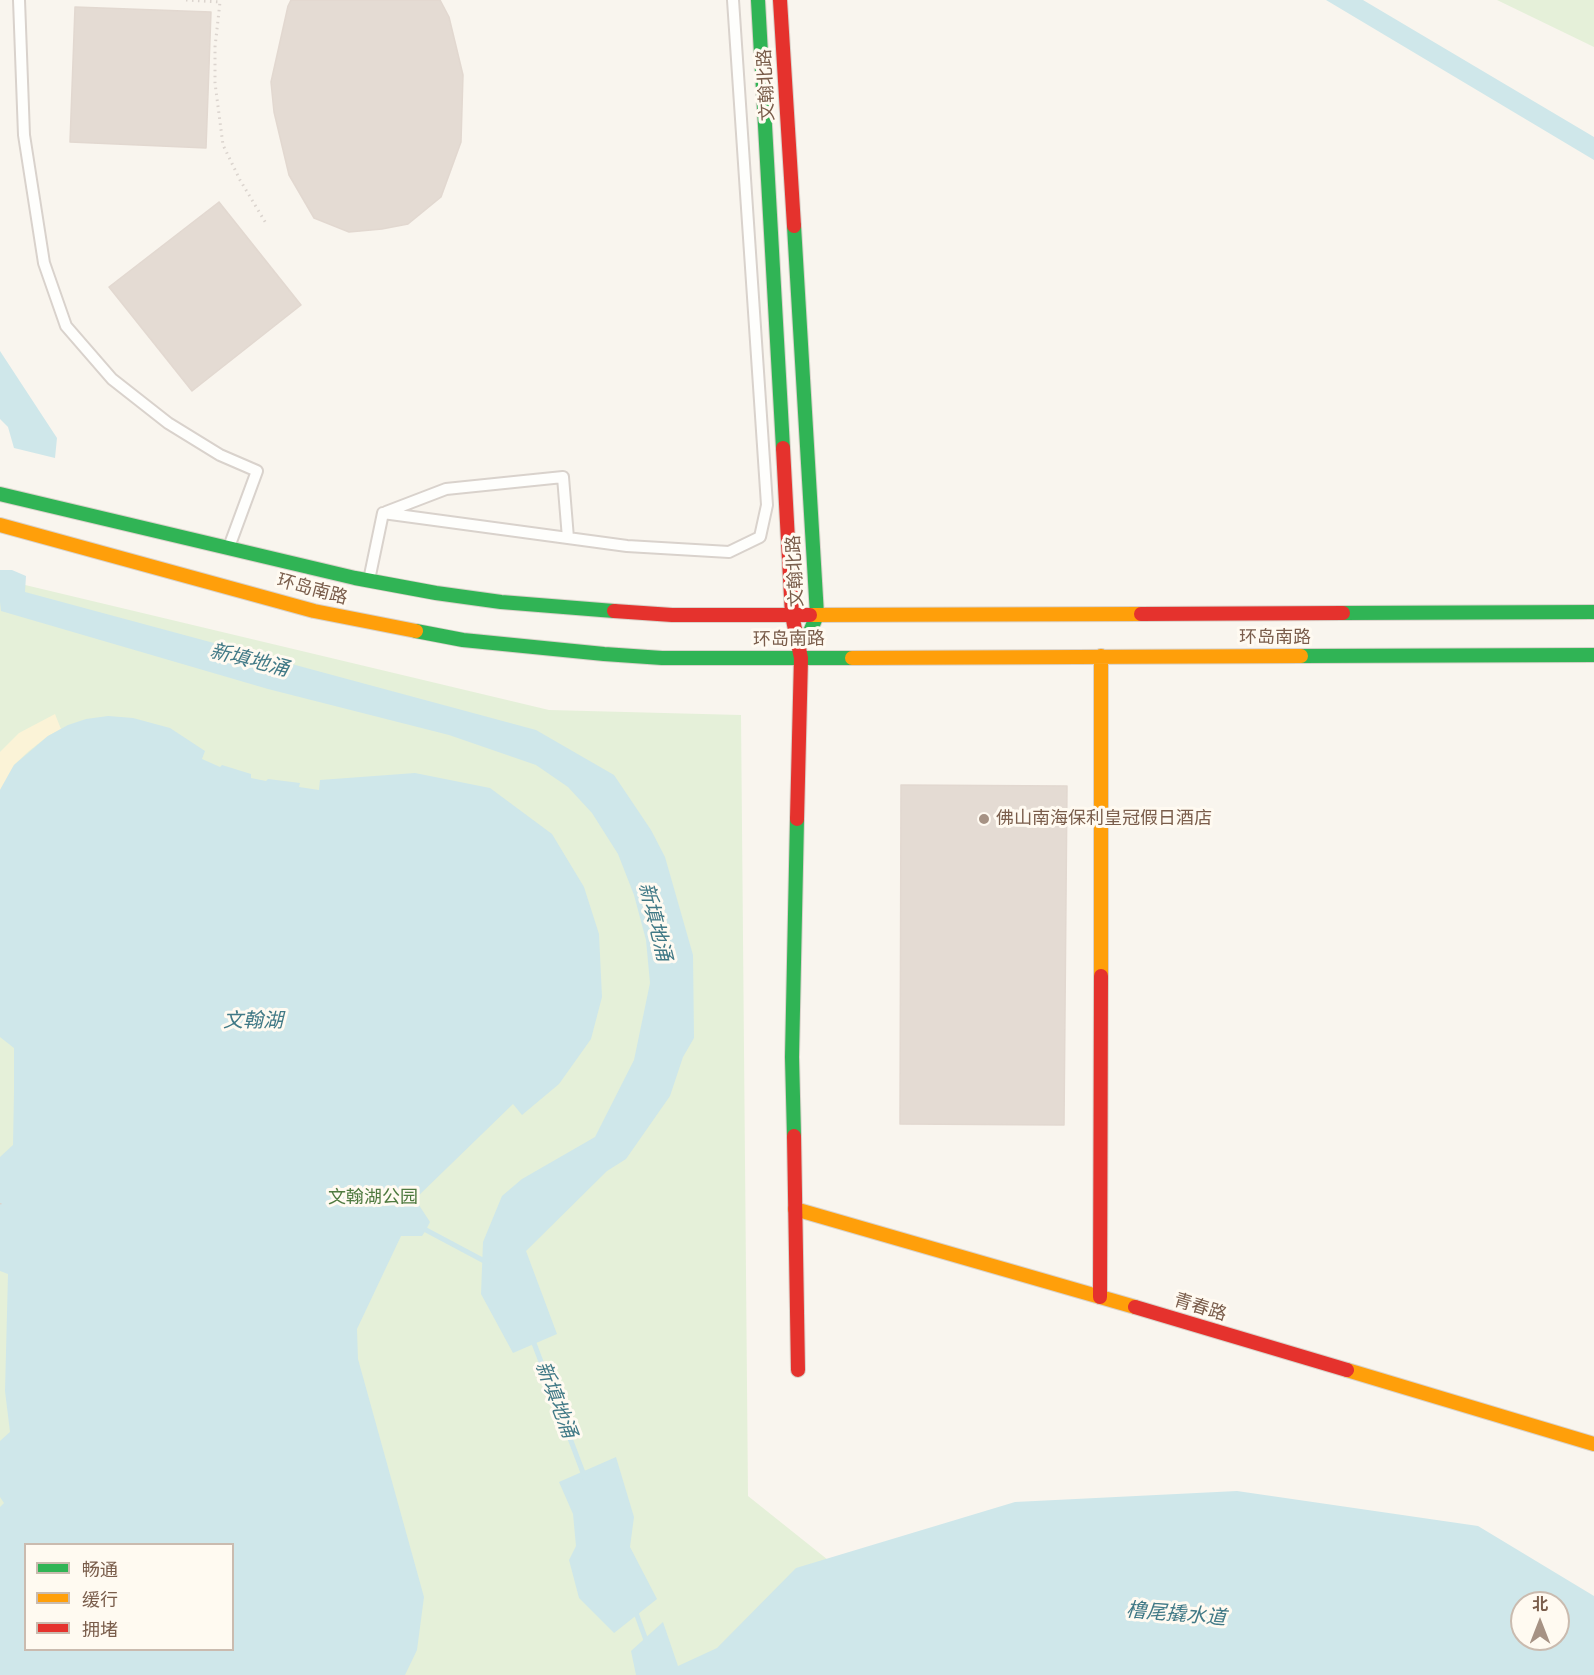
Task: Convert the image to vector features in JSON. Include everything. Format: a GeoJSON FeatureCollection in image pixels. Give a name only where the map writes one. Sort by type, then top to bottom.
{"type":"FeatureCollection","features":[{"type":"Feature","properties":{"kind":"street","name":"文翰北路"},"geometry":{"type":"LineString","coordinates":[[758,0],[792,615],[801,658]]}},
{"type":"Feature","properties":{"kind":"street","name":"文翰北路"},"geometry":{"type":"LineString","coordinates":[[780,0],[817,615],[801,658]]}},
{"type":"Feature","properties":{"kind":"street","name":"环岛南路"},"geometry":{"type":"LineString","coordinates":[[0,494],[369,580],[436,593],[566,608],[672,615],[1594,612]]}},
{"type":"Feature","properties":{"kind":"street","name":"环岛南路"},"geometry":{"type":"LineString","coordinates":[[0,525],[314,611],[387,627],[526,648],[662,658],[1594,655]]}},
{"type":"Feature","properties":{"kind":"street"},"geometry":{"type":"LineString","coordinates":[[1100,1297],[1101,656]]}},
{"type":"Feature","properties":{"kind":"street"},"geometry":{"type":"LineString","coordinates":[[798,1370],[792,1057],[801,658]]}},
{"type":"Feature","properties":{"kind":"street","name":"青春路"},"geometry":{"type":"LineString","coordinates":[[795,1209],[1594,1444]]}},
{"type":"Feature","properties":{"kind":"lane"},"geometry":{"type":"LineString","coordinates":[[20,0],[24,135],[44,263],[66,326],[112,379],[168,423],[220,454],[257,471],[229,548]]}},
{"type":"Feature","properties":{"kind":"lane"},"geometry":{"type":"LineString","coordinates":[[383,513],[627,546],[729,552],[760,537],[767,505],[733,0]]}},
{"type":"Feature","properties":{"kind":"lane"},"geometry":{"type":"LineString","coordinates":[[383,513],[446,489],[563,477],[568,538]]}},
{"type":"Feature","properties":{"kind":"lane"},"geometry":{"type":"LineString","coordinates":[[369,580],[383,513]]}},
{"type":"Feature","properties":{"kind":"path"},"geometry":{"type":"LineString","coordinates":[[186,0],[220,3],[215,47],[215,83],[223,144],[240,180],[267,225]]}},
{"type":"Feature","properties":{"kind":"green space"},"geometry":{"type":"Polygon","coordinates":[[[1497,0],[1594,0],[1594,47],[1497,0]]]}},
{"type":"Feature","properties":{"kind":"green space","name":"文翰湖公园"},"geometry":{"type":"Polygon","coordinates":[[[0,579],[549,710],[741,715],[748,1496],[972,1675],[0,1675],[0,579]]]}},
{"type":"Feature","properties":{"kind":"sand"},"geometry":{"type":"Polygon","coordinates":[[[55,714],[61,729],[48,736],[14,765],[0,790],[0,752],[19,733],[55,714]]]}},
{"type":"Feature","properties":{"kind":"water"},"geometry":{"type":"Polygon","coordinates":[[[1326,0],[1363,0],[1594,137],[1594,160],[1326,0]]]}},
{"type":"Feature","properties":{"kind":"water"},"geometry":{"type":"Polygon","coordinates":[[[0,351],[57,438],[55,458],[14,448],[8,427],[0,419],[0,351]]]}},
{"type":"Feature","properties":{"kind":"water"},"geometry":{"type":"Polygon","coordinates":[[[0,570],[12,570],[26,576],[25,592],[536,730],[614,775],[651,830],[665,857],[693,955],[694,1038],[683,1057],[670,1096],[626,1159],[607,1171],[526,1251],[557,1334],[513,1353],[481,1294],[483,1242],[502,1196],[522,1179],[595,1137],[634,1060],[650,983],[646,940],[634,895],[618,854],[592,813],[568,787],[536,765],[449,735],[268,689],[1,611],[0,570]]]}},
{"type":"Feature","properties":{"kind":"water","name":"文翰湖"},"geometry":{"type":"Polygon","coordinates":[[[108,716],[133,718],[170,728],[205,751],[202,759],[220,767],[222,765],[251,774],[251,778],[300,783],[299,787],[319,790],[320,780],[415,773],[490,788],[552,834],[584,887],[599,934],[602,997],[591,1039],[559,1084],[522,1115],[513,1104],[415,1199],[430,1222],[422,1236],[401,1236],[357,1329],[358,1359],[424,1597],[417,1650],[405,1675],[0,1675],[0,1507],[4,1503],[0,1497],[0,1441],[10,1432],[5,1391],[8,1274],[0,1271],[0,1157],[13,1145],[14,1048],[0,1037],[0,790],[14,765],[48,736],[68,725],[86,719],[108,716]]]}},
{"type":"Feature","properties":{"kind":"water"},"geometry":{"type":"Polygon","coordinates":[[[616,1457],[634,1517],[630,1547],[657,1599],[614,1633],[579,1598],[569,1560],[576,1546],[573,1514],[559,1482],[616,1457]]]}},
{"type":"Feature","properties":{"kind":"water","name":"橹尾撬水道"},"geometry":{"type":"Polygon","coordinates":[[[1237,1491],[1478,1526],[1594,1596],[1594,1675],[636,1675],[631,1651],[663,1622],[678,1666],[717,1648],[796,1568],[1015,1502],[1237,1491]]]}},
{"type":"Feature","properties":{"kind":"building"},"geometry":{"type":"Polygon","coordinates":[[[291,0],[440,0],[449,17],[463,75],[461,142],[441,197],[408,224],[349,232],[314,218],[289,175],[274,112],[271,82],[291,0]]]}},
{"type":"Feature","properties":{"kind":"building"},"geometry":{"type":"Polygon","coordinates":[[[75,7],[211,12],[206,148],[70,142],[75,7]]]}},
{"type":"Feature","properties":{"kind":"building"},"geometry":{"type":"Polygon","coordinates":[[[219,202],[301,305],[192,391],[109,287],[219,202]]]}},
{"type":"Feature","properties":{"kind":"building"},"geometry":{"type":"Polygon","coordinates":[[[901,785],[1067,786],[1064,1125],[900,1124],[901,785]]]}},
{"type":"Feature","properties":{"kind":"waterway"},"geometry":{"type":"LineString","coordinates":[[426,1230],[488,1263]]}},
{"type":"Feature","properties":{"kind":"waterway","name":"新填地涌"},"geometry":{"type":"LineString","coordinates":[[532,1338],[585,1478]]}},
{"type":"Feature","properties":{"kind":"waterway","name":"新填地涌"},"geometry":{"type":"LineString","coordinates":[[635,1610],[647,1643]]}},
{"type":"Feature","properties":{"kind":"traffic: fast"},"geometry":{"type":"LineString","coordinates":[[758,0],[783,448]]}},
{"type":"Feature","properties":{"kind":"traffic: fast"},"geometry":{"type":"LineString","coordinates":[[794,226],[817,615],[810,632]]}},
{"type":"Feature","properties":{"kind":"traffic: fast"},"geometry":{"type":"LineString","coordinates":[[0,494],[355,578],[501,602],[614,611]]}},
{"type":"Feature","properties":{"kind":"traffic: fast"},"geometry":{"type":"LineString","coordinates":[[1343,613],[1594,612]]}},
{"type":"Feature","properties":{"kind":"traffic: fast"},"geometry":{"type":"LineString","coordinates":[[416,631],[463,640],[662,658],[852,658]]}},
{"type":"Feature","properties":{"kind":"traffic: fast"},"geometry":{"type":"LineString","coordinates":[[1301,656],[1594,655]]}},
{"type":"Feature","properties":{"kind":"traffic: fast"},"geometry":{"type":"LineString","coordinates":[[794,1136],[792,1057],[797,819]]}},
{"type":"Feature","properties":{"kind":"traffic: slow"},"geometry":{"type":"LineString","coordinates":[[0,525],[314,611],[416,631]]}},
{"type":"Feature","properties":{"kind":"traffic: slow"},"geometry":{"type":"LineString","coordinates":[[810,615],[1141,614]]}},
{"type":"Feature","properties":{"kind":"traffic: slow"},"geometry":{"type":"LineString","coordinates":[[1101,656],[1101,976]]}},
{"type":"Feature","properties":{"kind":"traffic: slow"},"geometry":{"type":"LineString","coordinates":[[852,658],[1301,656]]}},
{"type":"Feature","properties":{"kind":"traffic: slow"},"geometry":{"type":"LineString","coordinates":[[795,1209],[1135,1307]]}},
{"type":"Feature","properties":{"kind":"traffic: slow"},"geometry":{"type":"LineString","coordinates":[[1347,1370],[1594,1444]]}},
{"type":"Feature","properties":{"kind":"traffic: jam"},"geometry":{"type":"LineString","coordinates":[[780,0],[794,226]]}},
{"type":"Feature","properties":{"kind":"traffic: jam"},"geometry":{"type":"LineString","coordinates":[[783,448],[792,615],[801,658],[797,819]]}},
{"type":"Feature","properties":{"kind":"traffic: jam"},"geometry":{"type":"LineString","coordinates":[[614,611],[672,615],[810,615]]}},
{"type":"Feature","properties":{"kind":"traffic: jam"},"geometry":{"type":"LineString","coordinates":[[1141,614],[1343,613]]}},
{"type":"Feature","properties":{"kind":"traffic: jam"},"geometry":{"type":"LineString","coordinates":[[1100,1297],[1101,976]]}},
{"type":"Feature","properties":{"kind":"traffic: jam"},"geometry":{"type":"LineString","coordinates":[[794,1136],[798,1370]]}},
{"type":"Feature","properties":{"kind":"traffic: jam"},"geometry":{"type":"LineString","coordinates":[[1135,1307],[1347,1370]]}},
{"type":"Feature","properties":{"kind":"place","name":"佛山南海保利皇冠假日酒店"},"geometry":{"type":"Point","coordinates":[984,819]}}]}
